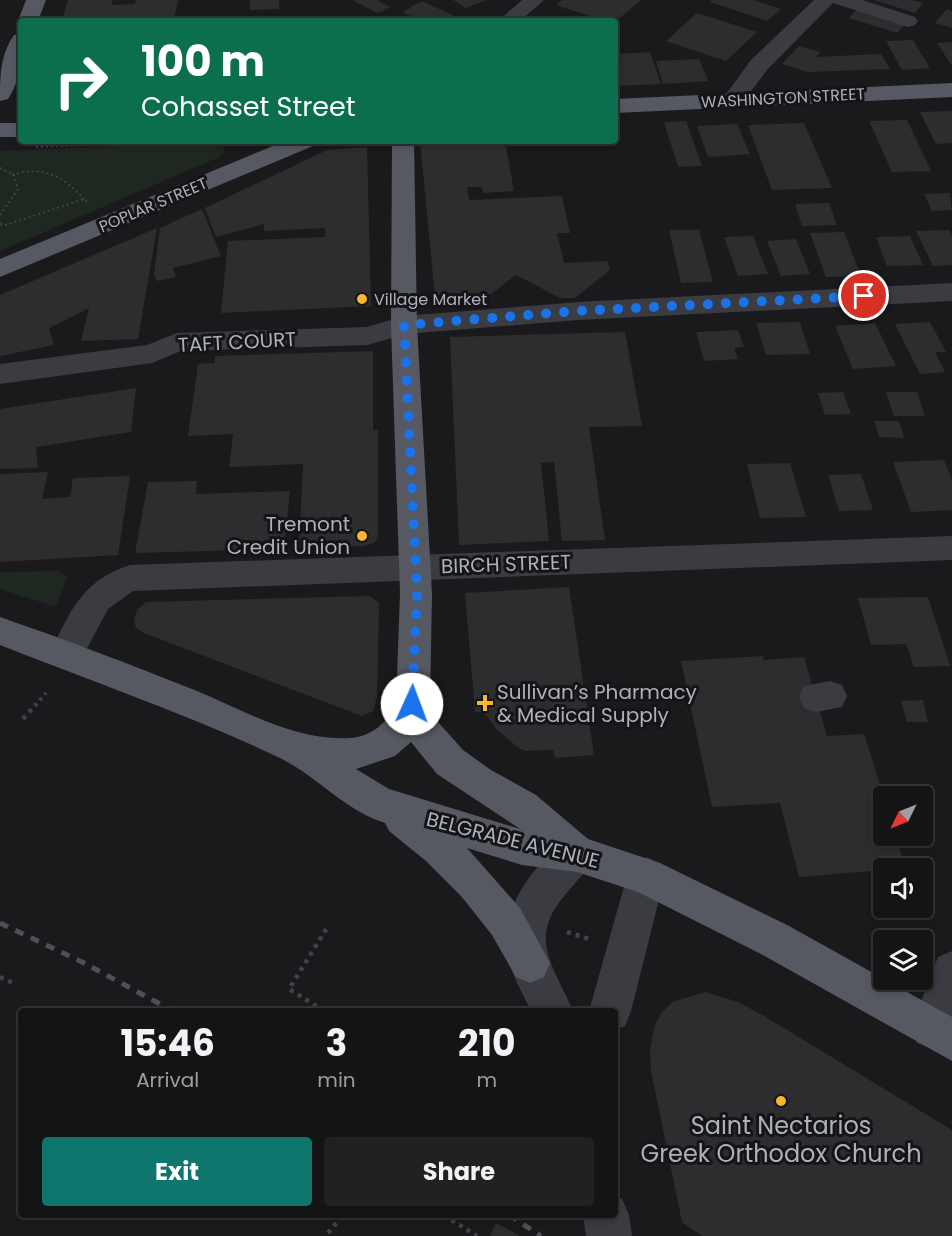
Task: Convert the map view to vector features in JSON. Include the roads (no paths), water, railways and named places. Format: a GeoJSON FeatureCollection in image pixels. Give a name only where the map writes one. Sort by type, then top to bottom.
{"type":"FeatureCollection","features":[{"type":"Feature","properties":{"kind":"main road"},"geometry":{"type":"LineString","coordinates":[[29,18],[36,0]]}},
{"type":"Feature","properties":{"kind":"main road"},"geometry":{"type":"LineString","coordinates":[[0,94],[18,47]]}},
{"type":"Feature","properties":{"kind":"main road","name":"WASHINGTON STREET"},"geometry":{"type":"LineString","coordinates":[[618,106],[952,90]]}},
{"type":"Feature","properties":{"kind":"main road"},"geometry":{"type":"LineString","coordinates":[[0,130],[18,135]]}},
{"type":"Feature","properties":{"kind":"main road"},"geometry":{"type":"LineString","coordinates":[[216,178],[242,156],[245,150],[243,144]]}},
{"type":"Feature","properties":{"kind":"main road","name":"POPLAR STREET"},"geometry":{"type":"LineString","coordinates":[[0,269],[298,144]]}},
{"type":"Feature","properties":{"kind":"main road"},"geometry":{"type":"LineString","coordinates":[[296,748],[337,755],[357,754],[377,748],[399,732],[412,704],[416,568],[404,325],[403,144]]}},
{"type":"Feature","properties":{"kind":"main road","name":"BELGRADE AVENUE"},"geometry":{"type":"LineString","coordinates":[[0,631],[66,655],[296,748],[357,791],[380,804],[522,847],[576,854],[646,876],[739,921],[942,1034]]}},
{"type":"Feature","properties":{"kind":"main road"},"geometry":{"type":"LineString","coordinates":[[412,704],[424,732],[461,771],[523,807],[576,854]]}},
{"type":"Feature","properties":{"kind":"main road"},"geometry":{"type":"LineString","coordinates":[[380,804],[441,849],[485,896],[522,946],[530,963]]}},
{"type":"Feature","properties":{"kind":"street"},"geometry":{"type":"LineString","coordinates":[[512,18],[534,0]]}},
{"type":"Feature","properties":{"kind":"street"},"geometry":{"type":"LineString","coordinates":[[732,101],[759,65],[825,0]]}},
{"type":"Feature","properties":{"kind":"street"},"geometry":{"type":"LineString","coordinates":[[841,0],[908,21]]}},
{"type":"Feature","properties":{"kind":"street","name":"TAFT COURT"},"geometry":{"type":"LineString","coordinates":[[0,374],[152,354],[177,342],[368,336],[404,325],[578,311],[952,292]]}},
{"type":"Feature","properties":{"kind":"street","name":"BIRCH STREET"},"geometry":{"type":"LineString","coordinates":[[66,655],[98,596],[111,585],[130,578],[952,548]]}},
{"type":"Feature","properties":{"kind":"street"},"geometry":{"type":"LineString","coordinates":[[551,1008],[530,963],[525,933],[533,907],[542,892],[576,854]]}},
{"type":"Feature","properties":{"kind":"street"},"geometry":{"type":"LineString","coordinates":[[610,1008],[646,876]]}},
{"type":"Feature","properties":{"kind":"street"},"geometry":{"type":"LineString","coordinates":[[942,1034],[952,971]]}},
{"type":"Feature","properties":{"kind":"street"},"geometry":{"type":"LineString","coordinates":[[606,1218],[609,1236]]}},
{"type":"Feature","properties":{"kind":"railway"},"geometry":{"type":"LineString","coordinates":[[0,923],[84,963],[167,1008]]}},
{"type":"Feature","properties":{"kind":"railway"},"geometry":{"type":"LineString","coordinates":[[514,1218],[541,1236]]}},
{"type":"Feature","properties":{"kind":"place","name":"Village Market"},"geometry":{"type":"Point","coordinates":[362,299]}},
{"type":"Feature","properties":{"kind":"place","name":"Tremont Credit Union"},"geometry":{"type":"Point","coordinates":[362,536]}},
{"type":"Feature","properties":{"kind":"place","name":"Sullivan’s Pharmacy & Medical Supply"},"geometry":{"type":"Point","coordinates":[485,703]}},
{"type":"Feature","properties":{"kind":"place","name":"Saint Nectarios Greek Orthodox Church"},"geometry":{"type":"Point","coordinates":[781,1101]}}]}
